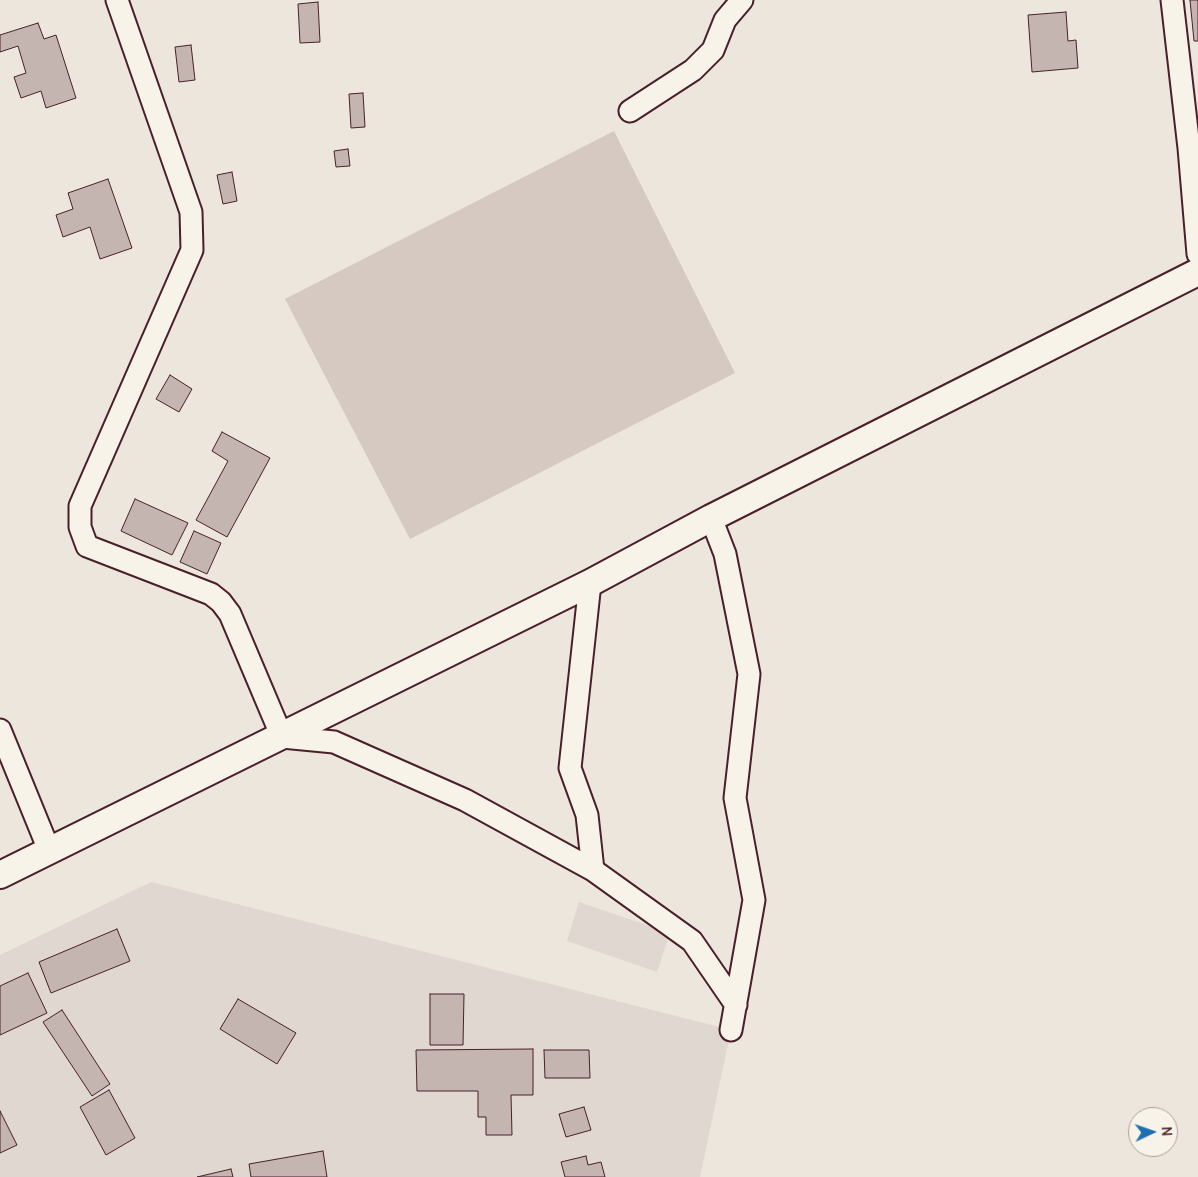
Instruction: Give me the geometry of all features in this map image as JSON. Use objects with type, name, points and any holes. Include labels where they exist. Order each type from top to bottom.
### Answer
[{"type":"street","points":[[117,0],[190,212],[192,250],[80,506],[80,527],[87,546],[211,594],[221,602],[230,614],[282,737]]},
{"type":"street","points":[[630,111],[693,70],[713,50],[725,20],[742,0]]},
{"type":"street","points":[[1172,0],[1189,148],[1198,254]]},
{"type":"street","points":[[0,875],[590,583],[711,518],[1198,272]]},
{"type":"street","points":[[711,518],[725,554],[749,674],[735,798],[754,900],[731,1030]]},
{"type":"street","points":[[590,583],[570,768],[587,815],[593,870]]},
{"type":"street","points":[[0,730],[49,850]]},
{"type":"street","points":[[282,737],[334,742],[465,800],[593,870],[692,941],[736,1005]]},
{"type":"shaded area","points":[[614,131],[735,373],[410,539],[285,299]]},
{"type":"shaded area","points":[[151,882],[731,1030],[700,1177],[0,1177],[0,955]]},
{"type":"shaded area","points":[[579,902],[670,933],[657,972],[567,941]]},
{"type":"building","points":[[1190,0],[1198,0],[1198,41],[1194,41]]},
{"type":"building","points":[[318,2],[320,42],[300,43],[298,4]]},
{"type":"building","points":[[1066,12],[1068,41],[1076,40],[1078,68],[1032,72],[1028,15]]},
{"type":"building","points":[[38,23],[44,39],[56,35],[76,98],[46,108],[41,91],[21,98],[14,77],[26,73],[18,46],[0,52],[0,35]]},
{"type":"building","points":[[191,45],[195,80],[179,82],[175,47]]},
{"type":"building","points":[[363,93],[365,127],[351,128],[349,94]]},
{"type":"building","points":[[348,149],[350,166],[336,167],[334,151]]},
{"type":"building","points":[[232,172],[237,201],[223,204],[217,175]]},
{"type":"building","points":[[108,179],[132,248],[100,259],[90,227],[63,237],[56,215],[73,209],[68,193]]},
{"type":"building","points":[[170,375],[192,389],[179,412],[156,399]]},
{"type":"building","points":[[222,432],[270,458],[227,537],[196,520],[228,461],[212,451]]},
{"type":"building","points":[[135,499],[188,523],[172,555],[121,531]]},
{"type":"building","points":[[194,531],[221,543],[207,574],[180,562]]},
{"type":"building","points":[[117,929],[130,961],[51,993],[39,962]]},
{"type":"building","points":[[28,973],[47,1013],[0,1035],[0,986]]},
{"type":"building","points":[[430,994],[464,994],[463,1045],[430,1045]]},
{"type":"building","points":[[238,999],[296,1033],[277,1064],[220,1029]]},
{"type":"building","points":[[62,1010],[110,1084],[92,1096],[43,1022]]},
{"type":"building","points":[[533,1049],[533,1095],[511,1095],[512,1135],[486,1135],[486,1117],[478,1117],[478,1091],[417,1091],[416,1050]]},
{"type":"building","points":[[544,1050],[589,1050],[590,1078],[545,1078]]},
{"type":"building","points":[[109,1090],[135,1138],[106,1155],[80,1107]]},
{"type":"building","points":[[584,1107],[591,1130],[566,1137],[559,1114]]},
{"type":"building","points":[[0,1111],[17,1145],[0,1153]]},
{"type":"building","points":[[323,1151],[327,1177],[251,1177],[249,1164]]},
{"type":"building","points":[[586,1156],[588,1165],[601,1162],[605,1177],[565,1177],[561,1162]]},
{"type":"building","points":[[231,1169],[233,1177],[197,1177]]}]
